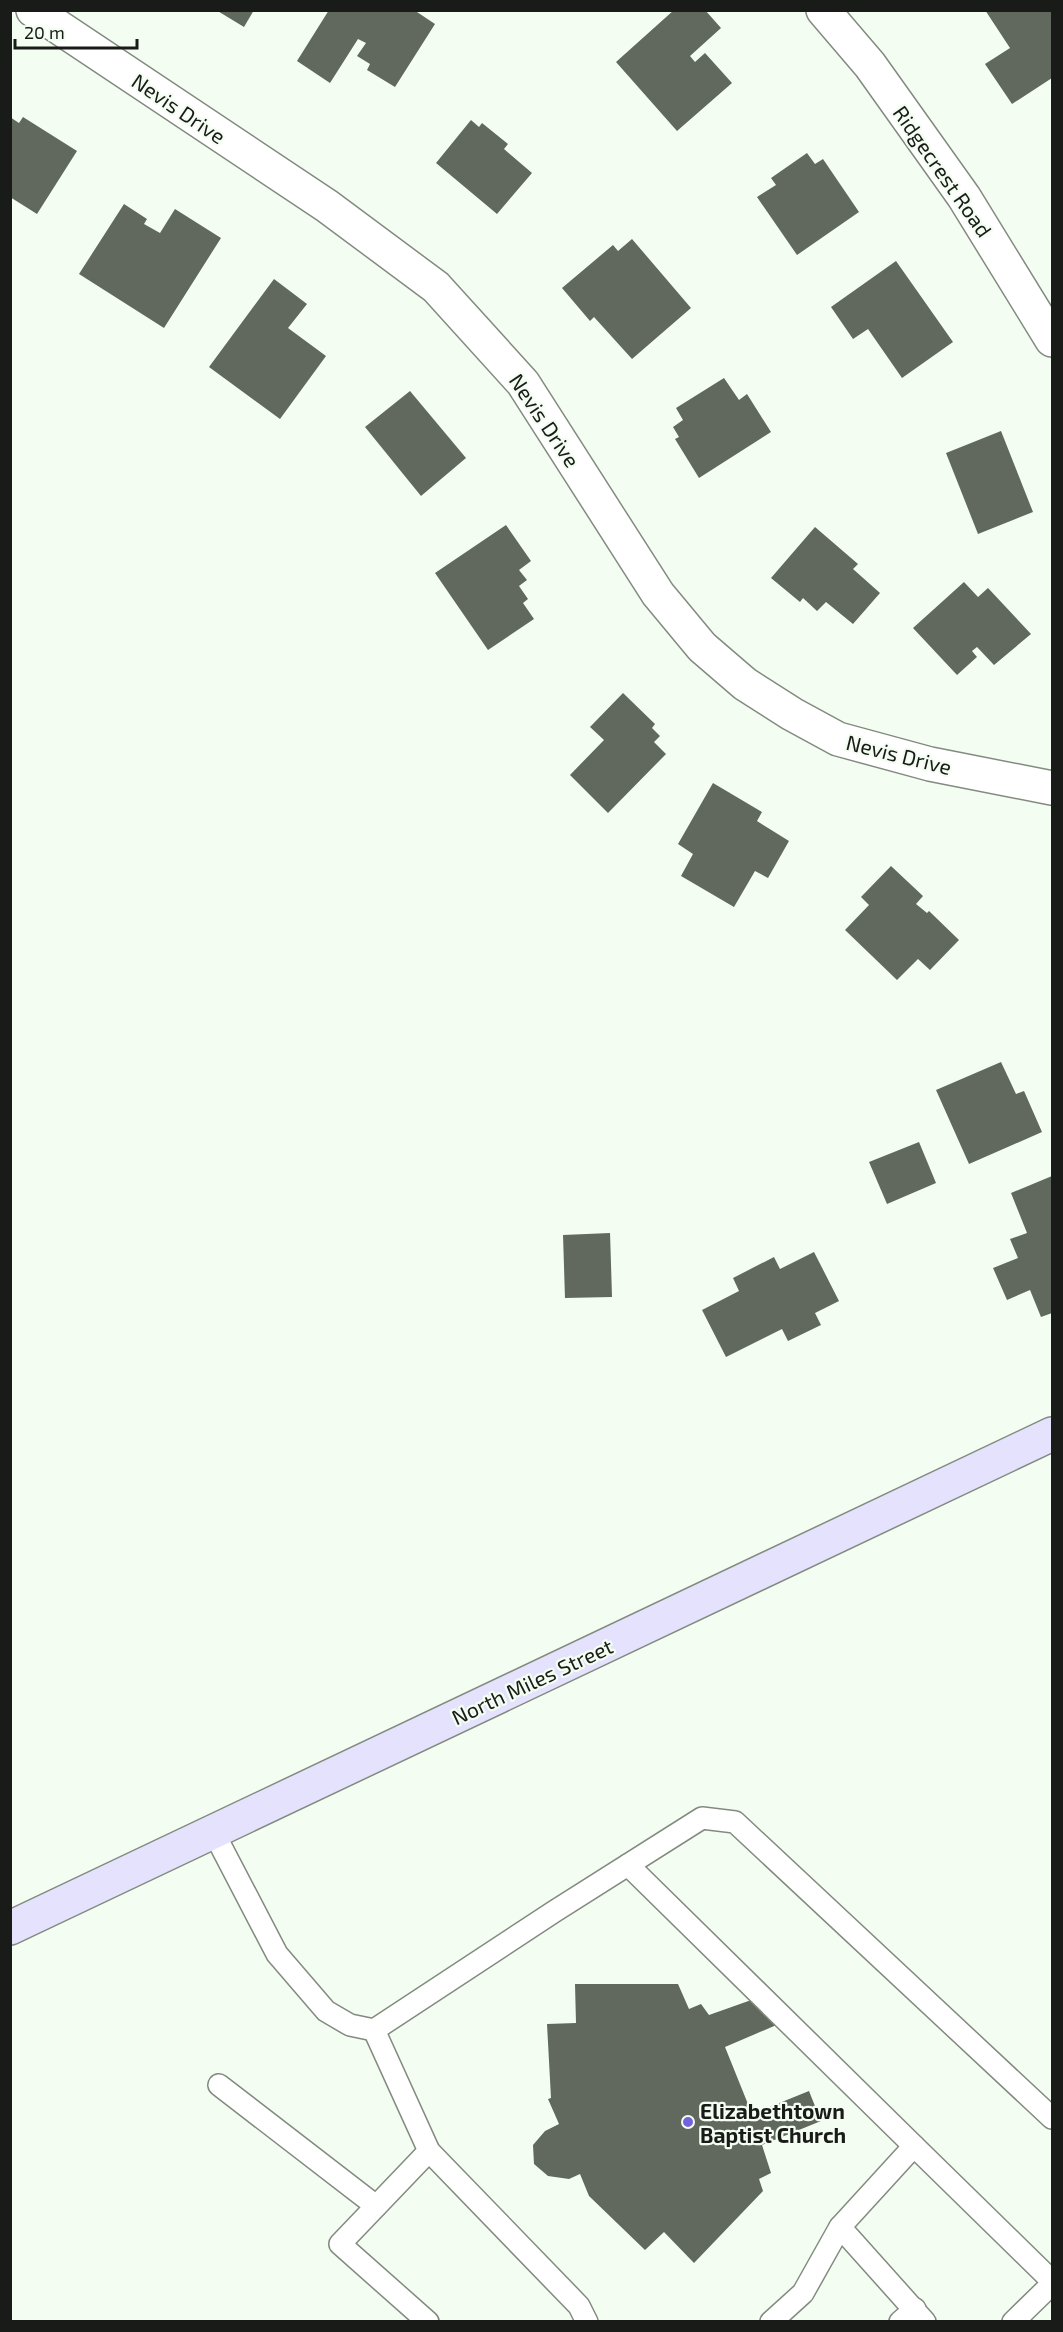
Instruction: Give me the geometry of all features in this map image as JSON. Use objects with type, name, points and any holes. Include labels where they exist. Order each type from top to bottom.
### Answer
[{"type":"main road","name":"North Miles Street","points":[[10,1928],[1053,1434]]},
{"type":"street","name":"Nevis Drive","points":[[33,10],[327,206],[436,287],[523,383],[658,594],[702,647],[745,684],[838,739],[930,764],[1053,788]]},
{"type":"street","name":"Ridgecrest Road","points":[[823,10],[870,65],[964,196],[1053,340]]},
{"type":"lane","points":[[214,1833],[277,1954],[326,2011],[350,2025],[374,2030],[702,1818],[735,1822],[1053,2118]]},
{"type":"lane","points":[[628,1865],[1053,2283],[1013,2322]]},
{"type":"lane","points":[[374,2030],[429,2151],[579,2306],[587,2322]]},
{"type":"lane","points":[[219,2085],[376,2206]]},
{"type":"lane","points":[[771,2322],[803,2293],[840,2227],[914,2146]]},
{"type":"lane","points":[[428,2322],[340,2244],[429,2151]]},
{"type":"lane","points":[[840,2227],[913,2317]]},
{"type":"building","points":[[216,10],[254,10],[244,27]]},
{"type":"building","points":[[329,10],[414,10],[435,24],[395,87],[367,70],[370,64],[357,56],[366,43],[358,39],[330,83],[297,61]]},
{"type":"building","points":[[674,10],[705,10],[721,28],[690,56],[695,62],[705,53],[732,83],[677,131],[616,62]]},
{"type":"building","points":[[985,10],[1052,10],[1052,78],[1012,104],[985,64],[1010,48]]},
{"type":"building","points":[[10,117],[19,123],[23,117],[77,151],[37,214],[10,197]]},
{"type":"building","points":[[471,120],[479,127],[482,123],[508,144],[504,149],[532,173],[497,214],[436,163]]},
{"type":"building","points":[[807,153],[815,164],[823,159],[859,212],[797,255],[757,197],[776,185],[771,178]]},
{"type":"building","points":[[124,204],[147,219],[144,224],[160,233],[175,209],[221,238],[164,328],[79,274]]},
{"type":"building","points":[[632,239],[691,308],[632,359],[594,317],[590,321],[562,288],[613,245],[618,251]]},
{"type":"building","points":[[896,261],[953,342],[902,378],[868,329],[853,339],[831,307]]},
{"type":"building","points":[[274,279],[307,304],[288,328],[326,356],[280,419],[209,367]]},
{"type":"building","points":[[724,378],[739,400],[747,394],[771,432],[699,478],[675,439],[679,437],[673,427],[683,420],[676,408]]},
{"type":"building","points":[[410,391],[466,458],[421,496],[365,427]]},
{"type":"building","points":[[1001,431],[1033,512],[978,534],[946,453]]},
{"type":"building","points":[[506,525],[531,561],[519,570],[527,580],[519,586],[528,599],[523,603],[534,619],[488,650],[435,573]]},
{"type":"building","points":[[815,527],[858,564],[853,569],[880,593],[853,624],[826,602],[817,611],[803,598],[800,602],[771,578]]},
{"type":"building","points":[[964,582],[978,597],[988,588],[1031,634],[994,665],[977,647],[972,651],[977,657],[957,675],[913,628]]},
{"type":"building","points":[[623,693],[655,724],[652,728],[660,736],[654,742],[666,754],[608,813],[570,775],[604,740],[590,727]]},
{"type":"building","points":[[713,783],[762,812],[757,821],[789,841],[768,878],[755,871],[734,907],[681,876],[693,854],[678,844]]},
{"type":"building","points":[[891,866],[923,896],[916,904],[927,913],[929,911],[959,940],[930,970],[918,959],[897,980],[845,930],[869,905],[861,897]]},
{"type":"building","points":[[1001,1062],[1016,1094],[1024,1091],[1042,1132],[969,1164],[936,1090]]},
{"type":"building","points":[[919,1142],[936,1183],[887,1204],[869,1162]]},
{"type":"building","points":[[1052,1176],[1052,1313],[1041,1317],[1030,1290],[1007,1300],[993,1268],[1018,1258],[1010,1239],[1027,1233],[1011,1193]]},
{"type":"building","points":[[610,1233],[612,1297],[565,1298],[563,1235]]},
{"type":"building","points":[[814,1252],[839,1301],[815,1313],[821,1325],[788,1341],[782,1329],[726,1357],[702,1310],[739,1291],[733,1278],[774,1257],[780,1269]]},
{"type":"building","name":"Elizabethtown Baptist Church","points":[[575,1984],[678,1984],[689,2009],[701,2004],[709,2015],[768,1994],[781,2023],[725,2047],[752,2114],[809,2091],[821,2121],[762,2145],[771,2173],[759,2179],[763,2191],[694,2263],[664,2232],[645,2250],[589,2196],[580,2174],[569,2179],[548,2176],[534,2164],[533,2145],[545,2131],[559,2124],[548,2099],[551,2098],[547,2024],[576,2023]]},
{"type":"place","name":"Elizabethtown Baptist Church","points":[[688,2122]]}]
